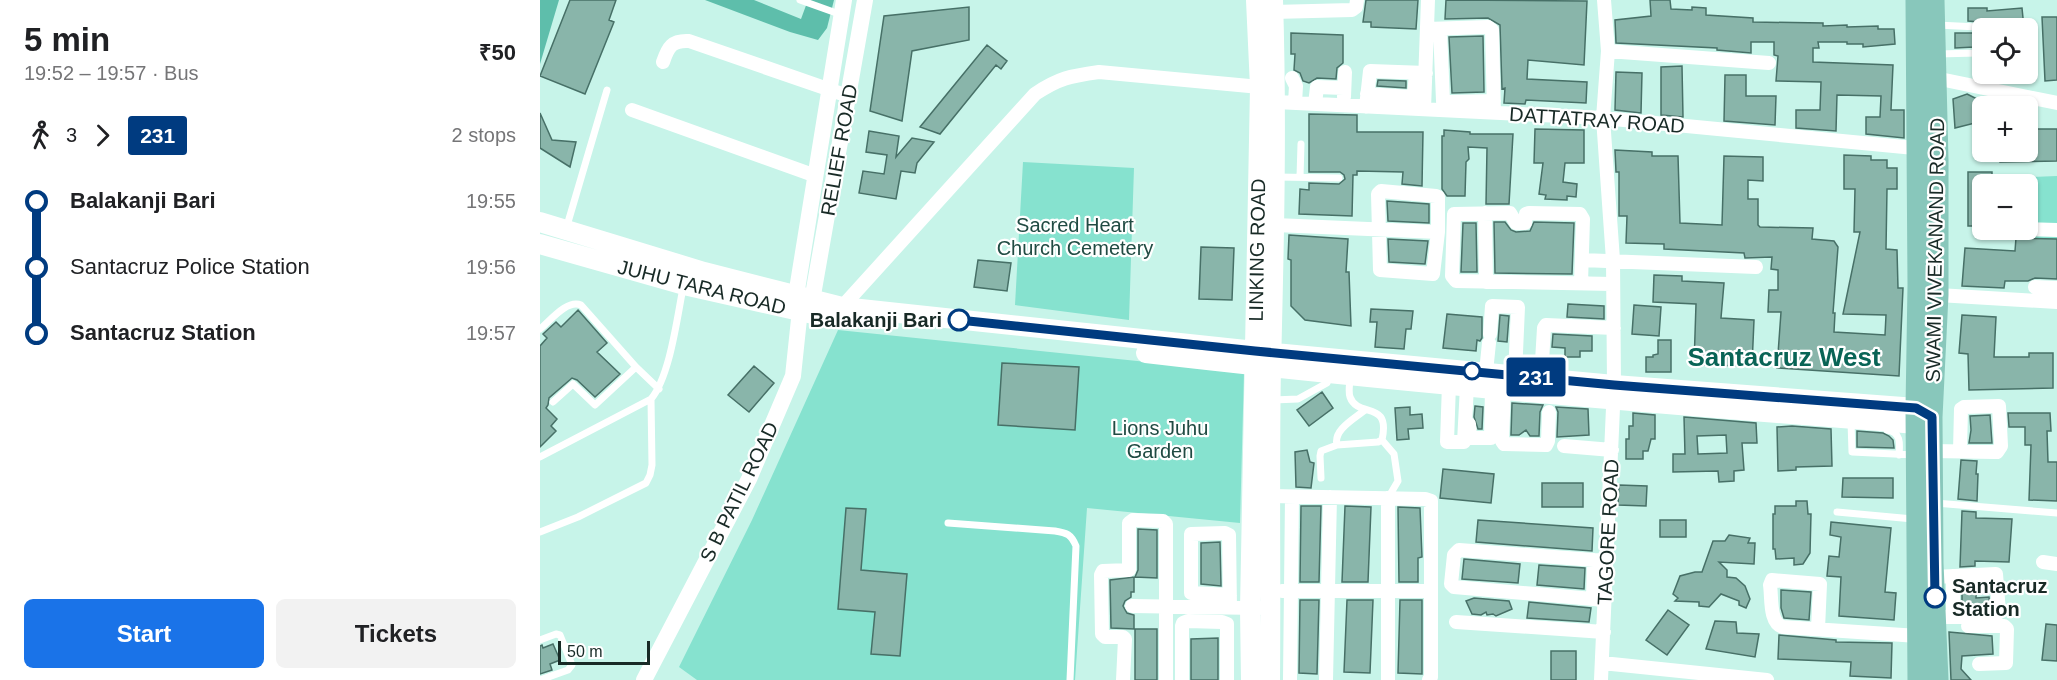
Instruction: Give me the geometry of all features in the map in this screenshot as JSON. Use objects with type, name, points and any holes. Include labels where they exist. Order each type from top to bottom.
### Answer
[{"type":"main road","name":"LINKING ROAD","points":[[1256,0],[1260,87],[1263,359],[1271,496],[1270,680]]},
{"type":"main road","name":"SWAMI VIVEKANAND ROAD","points":[[1916,0],[1916,150],[1921,416]]},
{"type":"main road","name":"SWAMI VIVEKANAND ROAD","points":[[1934,0],[1938,149],[1938,295],[1916,454],[1916,519],[1936,624],[1938,680]]},
{"type":"main road","name":"LINKING ROAD","points":[[1263,359],[1275,225],[1276,177],[1285,103],[1273,6]]},
{"type":"main road","name":"JUHU TARA ROAD","points":[[540,222],[705,272],[824,317],[1263,359],[1349,371],[1499,381],[1547,397],[1614,392],[1921,416]]},
{"type":"main road","name":"JUHU TARA ROAD","points":[[540,244],[684,285],[802,308],[842,308],[1263,359],[1462,386],[1499,381]]},
{"type":"main road","name":"JUHU TARA ROAD","points":[[1756,403],[1851,423],[1921,416]]},
{"type":"main road","name":"LINKING ROAD","points":[[1251,680],[1250,609],[1265,409]]},
{"type":"main road","name":"SWAMI VIVEKANAND ROAD","points":[[1916,454],[1933,503],[1943,576],[1936,624],[1918,680]]},
{"type":"street","name":"RELIEF ROAD","points":[[802,308],[828,216],[865,0]]},
{"type":"street","points":[[1273,6],[1352,10],[1356,7],[1357,0]]},
{"type":"street","points":[[1428,0],[1443,101],[1494,107],[1492,30],[1488,27],[1434,29]]},
{"type":"street","name":"TAGORE ROAD","points":[[1601,680],[1604,632],[1599,599],[1600,560],[1612,450],[1614,392],[1613,260],[1603,118],[1608,51],[1604,0]]},
{"type":"street","name":"RELIEF ROAD","points":[[802,308],[809,213],[843,8]]},
{"type":"street","points":[[1356,106],[1412,97],[1434,29]]},
{"type":"street","points":[[663,62],[668,47],[672,43],[689,41],[848,96]]},
{"type":"street","points":[[1608,51],[1769,63]]},
{"type":"street","points":[[1356,106],[1370,71],[1421,73]]},
{"type":"street","points":[[842,308],[1035,94],[1055,81],[1099,72],[1260,87],[1285,103],[1296,86],[1292,78]]},
{"type":"street","points":[[1345,72],[1344,88],[1356,106]]},
{"type":"street","points":[[1421,73],[1424,109]]},
{"type":"street","points":[[1935,78],[2057,102]]},
{"type":"street","points":[[1321,107],[1317,87],[1344,88]]},
{"type":"street","name":"DATTATRAY ROAD","points":[[1285,103],[1321,107],[1424,109],[1494,107],[1916,150],[1938,149]]},
{"type":"street","points":[[632,110],[816,176]]},
{"type":"street","points":[[1381,191],[1436,196],[1439,200],[1435,269],[1431,274],[1380,270],[1378,229],[1378,194],[1381,191]]},
{"type":"street","points":[[809,213],[828,216]]},
{"type":"street","points":[[1485,213],[1486,282]]},
{"type":"street","points":[[1581,283],[1583,219],[1580,214],[1529,213],[1526,214],[1525,223],[1522,224],[1516,223],[1510,213],[1454,214],[1452,276],[1456,281],[1613,284]]},
{"type":"street","points":[[1275,225],[1438,232]]},
{"type":"street","points":[[2038,229],[2057,230]]},
{"type":"street","points":[[1582,260],[1756,267]]},
{"type":"street","points":[[2035,286],[2057,288]]},
{"type":"street","points":[[1938,295],[2057,302]]},
{"type":"street","points":[[1462,386],[1469,437],[1471,439],[1491,438],[1499,381],[1517,306],[1492,306],[1489,338],[1499,381],[1502,441],[1504,444],[1546,445],[1548,441],[1544,328],[1546,325],[1614,328]]},
{"type":"street","name":"S B PATIL ROAD","points":[[644,680],[748,479],[793,376],[802,308]]},
{"type":"street","points":[[1564,446],[1612,450]]},
{"type":"street","points":[[1916,454],[1960,452]]},
{"type":"street","points":[[1271,496],[1425,499],[1431,501],[1431,677],[1429,680]]},
{"type":"street","points":[[1290,680],[1292,497]]},
{"type":"street","points":[[1326,680],[1330,497]]},
{"type":"street","points":[[1388,498],[1388,680]]},
{"type":"street","points":[[1123,680],[1125,639],[1105,637],[1102,634],[1101,575],[1103,571],[1129,570],[1131,520],[1163,521],[1165,523],[1166,680]]},
{"type":"street","points":[[1224,608],[1192,594],[1190,587],[1191,534],[1227,533],[1230,537],[1224,608],[1225,623],[1228,627],[1227,680]]},
{"type":"street","points":[[1599,599],[1454,587],[1451,584],[1454,555],[1459,550],[1600,560]]},
{"type":"street","points":[[1936,624],[1995,616],[1999,612],[1996,574],[1943,576]]},
{"type":"street","points":[[1818,629],[1820,584],[1772,580],[1770,584],[1776,624],[1783,627],[1818,629],[1936,624],[2006,627],[2006,663],[1979,664]]},
{"type":"street","points":[[1166,586],[1190,587]]},
{"type":"street","points":[[1132,606],[1250,609],[1291,591],[1431,591]]},
{"type":"street","points":[[1182,680],[1183,623],[1224,608]]},
{"type":"street","points":[[1456,622],[1604,632]]},
{"type":"street","points":[[1602,663],[1767,680]]},
{"type":"lane","points":[[800,0],[843,8]]},
{"type":"lane","points":[[1935,25],[1980,28],[1980,49],[1977,53],[1935,54]]},
{"type":"lane","points":[[567,229],[608,90]]},
{"type":"lane","points":[[1300,177],[1301,144]]},
{"type":"lane","points":[[1276,177],[1339,178]]},
{"type":"lane","points":[[540,457],[651,399],[659,389],[684,285]]},
{"type":"lane","points":[[540,329],[568,305],[577,303],[581,305],[636,367],[659,389]]},
{"type":"lane","points":[[553,402],[573,384],[596,405],[636,367]]},
{"type":"lane","points":[[1265,409],[1298,399],[1349,371],[1350,397],[1365,410],[1379,415],[1383,420],[1382,440],[1394,454],[1398,481],[1388,498]]},
{"type":"lane","points":[[540,532],[587,513],[646,483],[652,465],[651,399]]},
{"type":"lane","points":[[1337,446],[1335,438],[1338,432],[1365,410]]},
{"type":"lane","points":[[1851,423],[1894,431],[1900,442],[1916,454],[1852,452],[1851,423]]},
{"type":"lane","points":[[1321,478],[1321,451],[1337,446],[1382,440]]},
{"type":"lane","points":[[1933,503],[2057,513]]},
{"type":"lane","points":[[1837,512],[1916,519]]},
{"type":"lane","points":[[948,522],[1055,531],[1068,533],[1072,537],[1076,546],[1070,680]]},
{"type":"lane","points":[[540,640],[556,634],[560,635],[572,665],[568,670],[540,680]]},
{"type":"green space","name":"Sacred Heart Church Cemetery","points":[[1023,162],[1134,168],[1129,320],[1015,305]]},
{"type":"green space","points":[[2057,176],[2057,239],[2038,239],[2038,177]]},
{"type":"green space","name":"Lions Juhu Garden","points":[[838,330],[1244,372],[1240,523],[1087,508],[1075,680],[697,680],[679,667],[752,520]]},
{"type":"shaded area","points":[[540,0],[559,0],[540,64]]},
{"type":"shaded area","points":[[705,0],[754,0],[801,19],[808,0],[834,0],[827,28],[818,40],[790,32]]},
{"type":"building","points":[[570,0],[616,0],[609,20],[614,22],[585,94],[540,76]]},
{"type":"building","points":[[1366,0],[1418,0],[1416,29],[1371,27],[1371,22],[1363,22]]},
{"type":"building","points":[[1446,0],[1587,1],[1584,65],[1528,60],[1527,79],[1587,82],[1586,103],[1526,100],[1525,104],[1504,103],[1500,25],[1488,18],[1445,19]]},
{"type":"building","points":[[1650,0],[1670,0],[1671,9],[1706,8],[1706,15],[1753,18],[1753,22],[1823,23],[1823,26],[1878,26],[1878,29],[1894,29],[1895,44],[1863,47],[1863,44],[1847,44],[1847,42],[1818,42],[1819,48],[1813,48],[1813,62],[1893,65],[1891,110],[1904,110],[1904,138],[1866,134],[1866,117],[1880,117],[1881,96],[1837,95],[1836,131],[1796,128],[1796,110],[1820,110],[1821,82],[1776,81],[1778,56],[1774,55],[1774,42],[1751,42],[1751,53],[1717,50],[1717,48],[1616,43],[1615,20],[1651,16]]},
{"type":"building","points":[[969,7],[969,40],[912,51],[902,121],[870,111],[884,16]]},
{"type":"building","points":[[1968,8],[1987,8],[1987,11],[2022,8],[2023,18],[1972,18],[1972,21],[1968,21]]},
{"type":"building","points":[[2042,17],[2057,17],[2057,80],[2045,81]]},
{"type":"building","points":[[1291,33],[1343,35],[1343,63],[1337,68],[1336,79],[1317,78],[1309,83],[1303,81],[1300,73],[1294,70],[1295,54],[1291,54]]},
{"type":"building","points":[[1955,33],[1972,33],[1972,47],[1955,48]]},
{"type":"building","points":[[1483,36],[1484,92],[1452,93],[1449,37]]},
{"type":"building","points":[[987,45],[1007,61],[1001,69],[996,65],[940,134],[920,127]]},
{"type":"building","points":[[1682,66],[1683,117],[1661,115],[1661,67]]},
{"type":"building","points":[[1616,72],[1642,73],[1641,113],[1615,110]]},
{"type":"building","points":[[1725,75],[1746,75],[1746,96],[1776,96],[1775,125],[1724,121]]},
{"type":"building","points":[[1378,80],[1406,81],[1406,88],[1377,86]]},
{"type":"building","points":[[1967,94],[1972,96],[1972,124],[1955,128],[1953,99]]},
{"type":"building","points":[[540,113],[552,140],[576,142],[570,167],[540,148]]},
{"type":"building","points":[[1309,114],[1357,115],[1357,132],[1423,132],[1422,186],[1402,184],[1403,172],[1357,171],[1357,175],[1353,175],[1352,216],[1299,214],[1300,189],[1309,190],[1309,183],[1339,184],[1345,179],[1340,172],[1309,172]]},
{"type":"building","points":[[1535,129],[1584,130],[1584,163],[1565,163],[1563,182],[1577,184],[1576,197],[1567,196],[1567,200],[1545,199],[1546,195],[1539,194],[1543,163],[1534,163]]},
{"type":"building","points":[[2038,129],[2057,129],[2057,161],[2038,161]]},
{"type":"building","points":[[1444,130],[1470,132],[1470,134],[1513,134],[1509,204],[1486,204],[1487,148],[1468,147],[1465,196],[1447,196],[1442,189]]},
{"type":"building","points":[[869,131],[899,136],[896,157],[912,138],[934,142],[917,163],[915,173],[901,171],[896,199],[859,193],[863,171],[884,174],[887,155],[866,152]]},
{"type":"building","points":[[1615,150],[1652,152],[1652,156],[1678,156],[1680,223],[1722,225],[1724,156],[1763,157],[1763,181],[1748,180],[1748,199],[1758,199],[1758,225],[1760,227],[1813,228],[1812,239],[1834,241],[1838,247],[1833,313],[1835,313],[1834,332],[1885,335],[1886,315],[1843,314],[1860,232],[1854,232],[1855,189],[1844,189],[1844,155],[1871,156],[1871,160],[1887,160],[1887,168],[1897,168],[1897,189],[1887,189],[1886,249],[1897,250],[1898,288],[1903,288],[1899,376],[1777,368],[1781,312],[1768,312],[1769,290],[1778,290],[1778,270],[1771,269],[1772,257],[1745,258],[1744,253],[1664,249],[1664,244],[1626,243],[1627,216],[1619,216],[1619,172],[1616,172]]},
{"type":"building","points":[[1968,172],[1992,172],[1992,174],[1972,174],[1972,226],[1968,226]]},
{"type":"building","points":[[1387,201],[1429,204],[1429,223],[1388,221]]},
{"type":"building","points":[[1494,222],[1505,222],[1511,230],[1516,232],[1530,231],[1534,222],[1574,223],[1572,274],[1495,273]]},
{"type":"building","points":[[1463,223],[1476,223],[1477,272],[1461,272]]},
{"type":"building","points":[[1289,235],[1348,239],[1346,272],[1349,272],[1351,326],[1305,320],[1291,306]]},
{"type":"building","points":[[1388,239],[1428,241],[1425,264],[1389,262]]},
{"type":"building","points":[[2057,239],[2057,279],[2035,278],[2028,281],[2005,281],[2004,288],[1962,286],[1965,248],[2015,251],[2016,240]]},
{"type":"building","points":[[1201,247],[1234,248],[1232,300],[1199,299]]},
{"type":"building","points":[[978,260],[1011,263],[1007,291],[974,287]]},
{"type":"building","points":[[1654,275],[1682,276],[1682,281],[1724,283],[1721,318],[1754,320],[1752,366],[1694,365],[1696,304],[1653,302]]},
{"type":"building","points":[[1568,304],[1604,306],[1604,319],[1567,317]]},
{"type":"building","points":[[1634,305],[1661,307],[1659,336],[1632,334]]},
{"type":"building","points":[[1371,309],[1413,311],[1411,329],[1406,329],[1404,349],[1375,347],[1377,322],[1370,322]]},
{"type":"building","points":[[578,310],[607,343],[597,352],[620,374],[595,397],[572,378],[549,398],[546,408],[557,419],[551,426],[556,431],[540,447],[540,346],[547,338],[543,334],[556,322],[561,327]]},
{"type":"building","points":[[1447,314],[1482,317],[1482,338],[1480,341],[1477,340],[1476,351],[1443,348]]},
{"type":"building","points":[[1500,315],[1509,316],[1507,342],[1498,341]]},
{"type":"building","points":[[1962,315],[1996,317],[1994,357],[2029,357],[2029,353],[2053,353],[2053,388],[1969,390],[1968,354],[1959,353]]},
{"type":"building","points":[[1553,334],[1592,336],[1592,351],[1580,351],[1580,357],[1565,357],[1565,348],[1552,347]]},
{"type":"building","points":[[1658,340],[1671,340],[1671,372],[1646,372],[1646,357],[1658,354]]},
{"type":"building","points":[[1002,363],[1079,367],[1075,430],[998,425]]},
{"type":"building","points":[[754,366],[774,383],[749,412],[728,395]]},
{"type":"building","points":[[1322,392],[1333,408],[1309,426],[1297,410]]},
{"type":"building","points":[[1512,403],[1543,405],[1540,412],[1539,436],[1530,436],[1526,430],[1519,435],[1511,435]]},
{"type":"building","points":[[1475,406],[1483,407],[1482,429],[1478,429],[1474,417]]},
{"type":"building","points":[[1410,407],[1410,415],[1422,414],[1423,428],[1408,429],[1409,439],[1397,440],[1395,408]]},
{"type":"building","points":[[1556,407],[1588,409],[1589,435],[1557,437],[1558,412]]},
{"type":"building","points":[[1633,413],[1655,415],[1655,439],[1651,439],[1648,451],[1643,451],[1643,459],[1626,459],[1626,439],[1629,439],[1629,426],[1633,426]]},
{"type":"building","points":[[2008,413],[2050,413],[2051,431],[2047,431],[2048,462],[2057,462],[2057,501],[2029,500],[2031,445],[2025,445],[2025,427],[2009,427]]},
{"type":"building","points":[[1990,415],[1992,443],[1969,443],[1970,416]]},
{"type":"building","points":[[1684,417],[1756,423],[1757,443],[1742,443],[1744,470],[1734,471],[1734,481],[1719,482],[1718,471],[1673,472],[1673,454],[1685,454]],"holes":[[[1726,435],[1727,453],[1698,454],[1697,436]]]},
{"type":"building","points":[[1777,427],[1831,429],[1832,466],[1796,467],[1796,470],[1778,471]]},
{"type":"building","points":[[1857,431],[1883,433],[1893,440],[1894,448],[1857,447]]},
{"type":"building","points":[[1307,450],[1310,462],[1314,463],[1311,488],[1296,487],[1295,452]]},
{"type":"building","points":[[1961,460],[1977,461],[1977,501],[1958,499]]},
{"type":"building","points":[[1443,469],[1494,474],[1491,503],[1440,498]]},
{"type":"building","points":[[1843,478],[1893,478],[1893,498],[1842,497]]},
{"type":"building","points":[[1542,483],[1583,483],[1583,507],[1542,507]]},
{"type":"building","points":[[1619,485],[1647,486],[1646,506],[1618,505]]},
{"type":"building","points":[[1796,501],[1807,501],[1808,514],[1811,514],[1810,553],[1803,564],[1794,565],[1794,558],[1776,559],[1775,549],[1773,549],[1773,514],[1775,514],[1775,506],[1796,506]]},
{"type":"building","points":[[1301,506],[1321,506],[1319,582],[1300,582]]},
{"type":"building","points":[[1345,506],[1371,507],[1368,582],[1342,582]]},
{"type":"building","points":[[1398,507],[1420,508],[1422,557],[1418,558],[1418,582],[1399,582]]},
{"type":"building","points":[[846,508],[866,509],[861,570],[907,574],[900,656],[871,654],[875,612],[838,609]]},
{"type":"building","points":[[1962,511],[1976,512],[1976,518],[2012,519],[2009,562],[1975,561],[1975,566],[1960,567]]},
{"type":"building","points":[[1478,520],[1593,528],[1592,551],[1476,542]]},
{"type":"building","points":[[1660,520],[1686,520],[1686,537],[1660,537]]},
{"type":"building","points":[[1831,522],[1891,528],[1885,592],[1896,593],[1894,620],[1839,616],[1841,577],[1827,576],[1829,556],[1839,557],[1841,537],[1830,535]]},
{"type":"building","points":[[1138,529],[1157,530],[1157,578],[1135,577],[1138,570]]},
{"type":"building","points":[[1729,535],[1750,538],[1748,543],[1755,543],[1754,564],[1719,562],[1727,570],[1727,577],[1736,578],[1745,586],[1750,599],[1746,608],[1739,605],[1739,601],[1721,594],[1709,607],[1699,606],[1699,602],[1675,601],[1678,598],[1673,594],[1680,576],[1702,572],[1713,541],[1725,541]]},
{"type":"building","points":[[1220,542],[1221,586],[1201,584],[1201,543]]},
{"type":"building","points":[[1464,559],[1520,564],[1518,583],[1462,579]]},
{"type":"building","points":[[1539,565],[1585,568],[1584,589],[1537,585]]},
{"type":"building","points":[[1134,577],[1134,592],[1131,592],[1131,597],[1125,601],[1123,606],[1127,613],[1134,615],[1134,629],[1111,628],[1110,580]]},
{"type":"building","points":[[1976,584],[1976,598],[1989,597],[1990,607],[1962,608],[1962,585]]},
{"type":"building","points":[[1781,590],[1811,592],[1809,620],[1784,618],[1781,608]]},
{"type":"building","points":[[1474,598],[1509,601],[1512,609],[1496,616],[1487,615],[1486,612],[1481,615],[1472,614],[1466,601]]},
{"type":"building","points":[[1300,600],[1319,600],[1317,674],[1299,673]]},
{"type":"building","points":[[1347,600],[1373,600],[1370,673],[1344,672]]},
{"type":"building","points":[[1400,600],[1422,600],[1422,674],[1398,673]]},
{"type":"building","points":[[1529,602],[1591,608],[1589,622],[1527,618]]},
{"type":"building","points":[[1668,610],[1689,625],[1667,655],[1646,640]]},
{"type":"building","points":[[1715,621],[1736,622],[1737,633],[1759,634],[1755,657],[1706,649]]},
{"type":"building","points":[[2046,624],[2057,625],[2057,661],[2042,660]]},
{"type":"building","points":[[1135,629],[1157,629],[1157,680],[1135,680]]},
{"type":"building","points":[[1949,632],[1992,636],[1993,654],[1962,656],[1961,669],[1971,680],[1951,680]]},
{"type":"building","points":[[1779,635],[1836,640],[1836,642],[1892,643],[1891,678],[1850,676],[1851,662],[1778,659]]},
{"type":"building","points":[[1218,638],[1218,680],[1191,680],[1191,639]]},
{"type":"building","points":[[553,644],[560,660],[550,664],[552,670],[540,674],[540,646],[542,645],[543,648]]},
{"type":"building","points":[[1551,651],[1576,651],[1576,680],[1551,680]]},
{"type":"bus line","name":"231","points":[[959,320],[1614,385],[1916,408],[1932,417],[1935,597]]},
{"type":"place","name":"Balakanji Bari","points":[[959,320]]},
{"type":"place","name":"Santacruz Station","points":[[1935,597]]},
{"type":"district","name":"Santacruz West","points":[[1784,357]]}]
